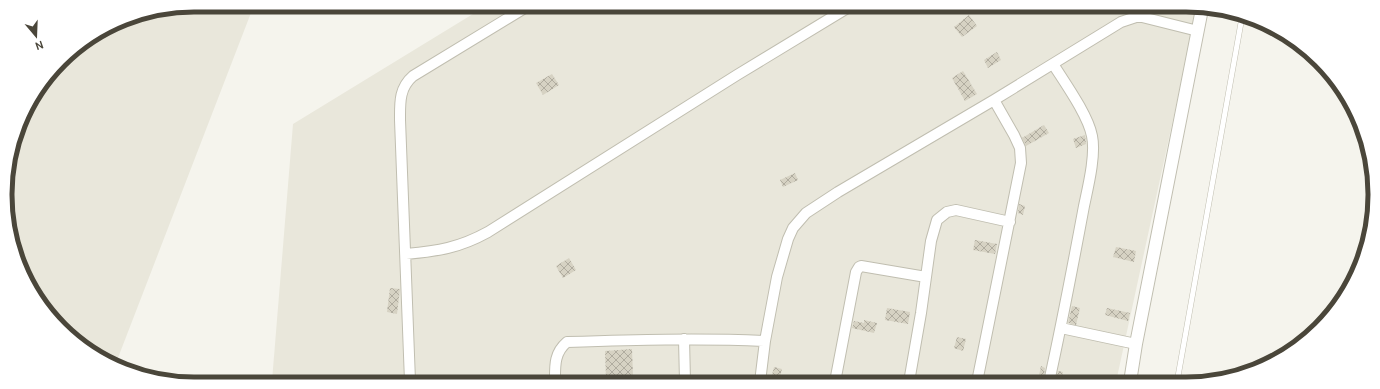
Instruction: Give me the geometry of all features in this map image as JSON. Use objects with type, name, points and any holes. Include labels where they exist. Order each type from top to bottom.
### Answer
[{"type":"street","points":[[410,377],[400,98],[404,86],[413,76],[518,12]]},
{"type":"street","points":[[406,254],[451,248],[464,244],[488,232],[723,83],[841,12]]},
{"type":"street","points":[[1131,377],[1201,13]]},
{"type":"street","points":[[761,377],[765,341],[777,277],[786,245],[793,228],[806,213],[838,192],[994,100],[1113,26],[1129,19],[1142,17],[1198,30]]},
{"type":"street","points":[[1050,377],[1090,175],[1093,144],[1086,121],[1074,96],[1053,64]]},
{"type":"street","points":[[978,377],[1021,163],[1020,148],[1014,134],[994,100]]},
{"type":"street","points":[[910,377],[934,227],[937,220],[943,214],[956,210],[1010,222]]},
{"type":"street","points":[[835,377],[855,276],[859,267],[861,266],[926,277]]},
{"type":"street","points":[[1061,328],[1136,344]]},
{"type":"street","points":[[555,377],[555,360],[567,342],[684,339],[765,341]]},
{"type":"street","points":[[684,339],[685,377]]},
{"type":"lane","points":[[1178,377],[1241,21]]},
{"type":"shaded area","points":[[183,12],[251,12],[117,360],[103,353],[65,324],[36,286],[26,264],[18,242],[12,206],[12,183],[18,147],[26,125],[36,103],[57,74],[74,57],[103,36],[147,18]]},
{"type":"shaded area","points":[[476,12],[1196,12],[1117,377],[272,377],[293,124]]},
{"type":"building","points":[[969,15],[977,26],[962,37],[954,27]]},
{"type":"building","points":[[997,52],[1001,60],[988,68],[984,60]]},
{"type":"building","points":[[963,71],[977,94],[965,101],[952,78]]},
{"type":"building","points":[[552,74],[559,85],[543,95],[536,83]]},
{"type":"building","points":[[1044,125],[1049,133],[1026,146],[1022,138]]},
{"type":"building","points":[[1085,135],[1086,144],[1076,148],[1073,139]]},
{"type":"building","points":[[795,173],[798,180],[783,187],[780,180]]},
{"type":"building","points":[[1019,204],[1025,206],[1023,215],[1018,213]]},
{"type":"building","points":[[975,240],[997,244],[995,254],[973,250]]},
{"type":"building","points":[[1116,247],[1136,251],[1134,262],[1113,257]]},
{"type":"building","points":[[569,258],[576,270],[563,278],[556,266]]},
{"type":"building","points":[[390,288],[400,289],[397,314],[387,312]]},
{"type":"building","points":[[1072,306],[1080,308],[1076,325],[1068,323]]},
{"type":"building","points":[[887,308],[910,312],[908,324],[885,320]]},
{"type":"building","points":[[1107,308],[1130,313],[1128,321],[1105,315]]},
{"type":"building","points":[[864,320],[877,323],[874,333],[852,328],[854,321],[864,323]]},
{"type":"building","points":[[957,337],[966,339],[963,351],[954,348]]},
{"type":"building","points":[[632,349],[633,376],[606,377],[605,351]]},
{"type":"building","points":[[1041,366],[1045,368],[1044,377],[1039,377]]},
{"type":"building","points":[[774,367],[782,369],[780,377],[772,377]]},
{"type":"building","points":[[1058,371],[1063,372],[1062,377],[1057,377]]}]
